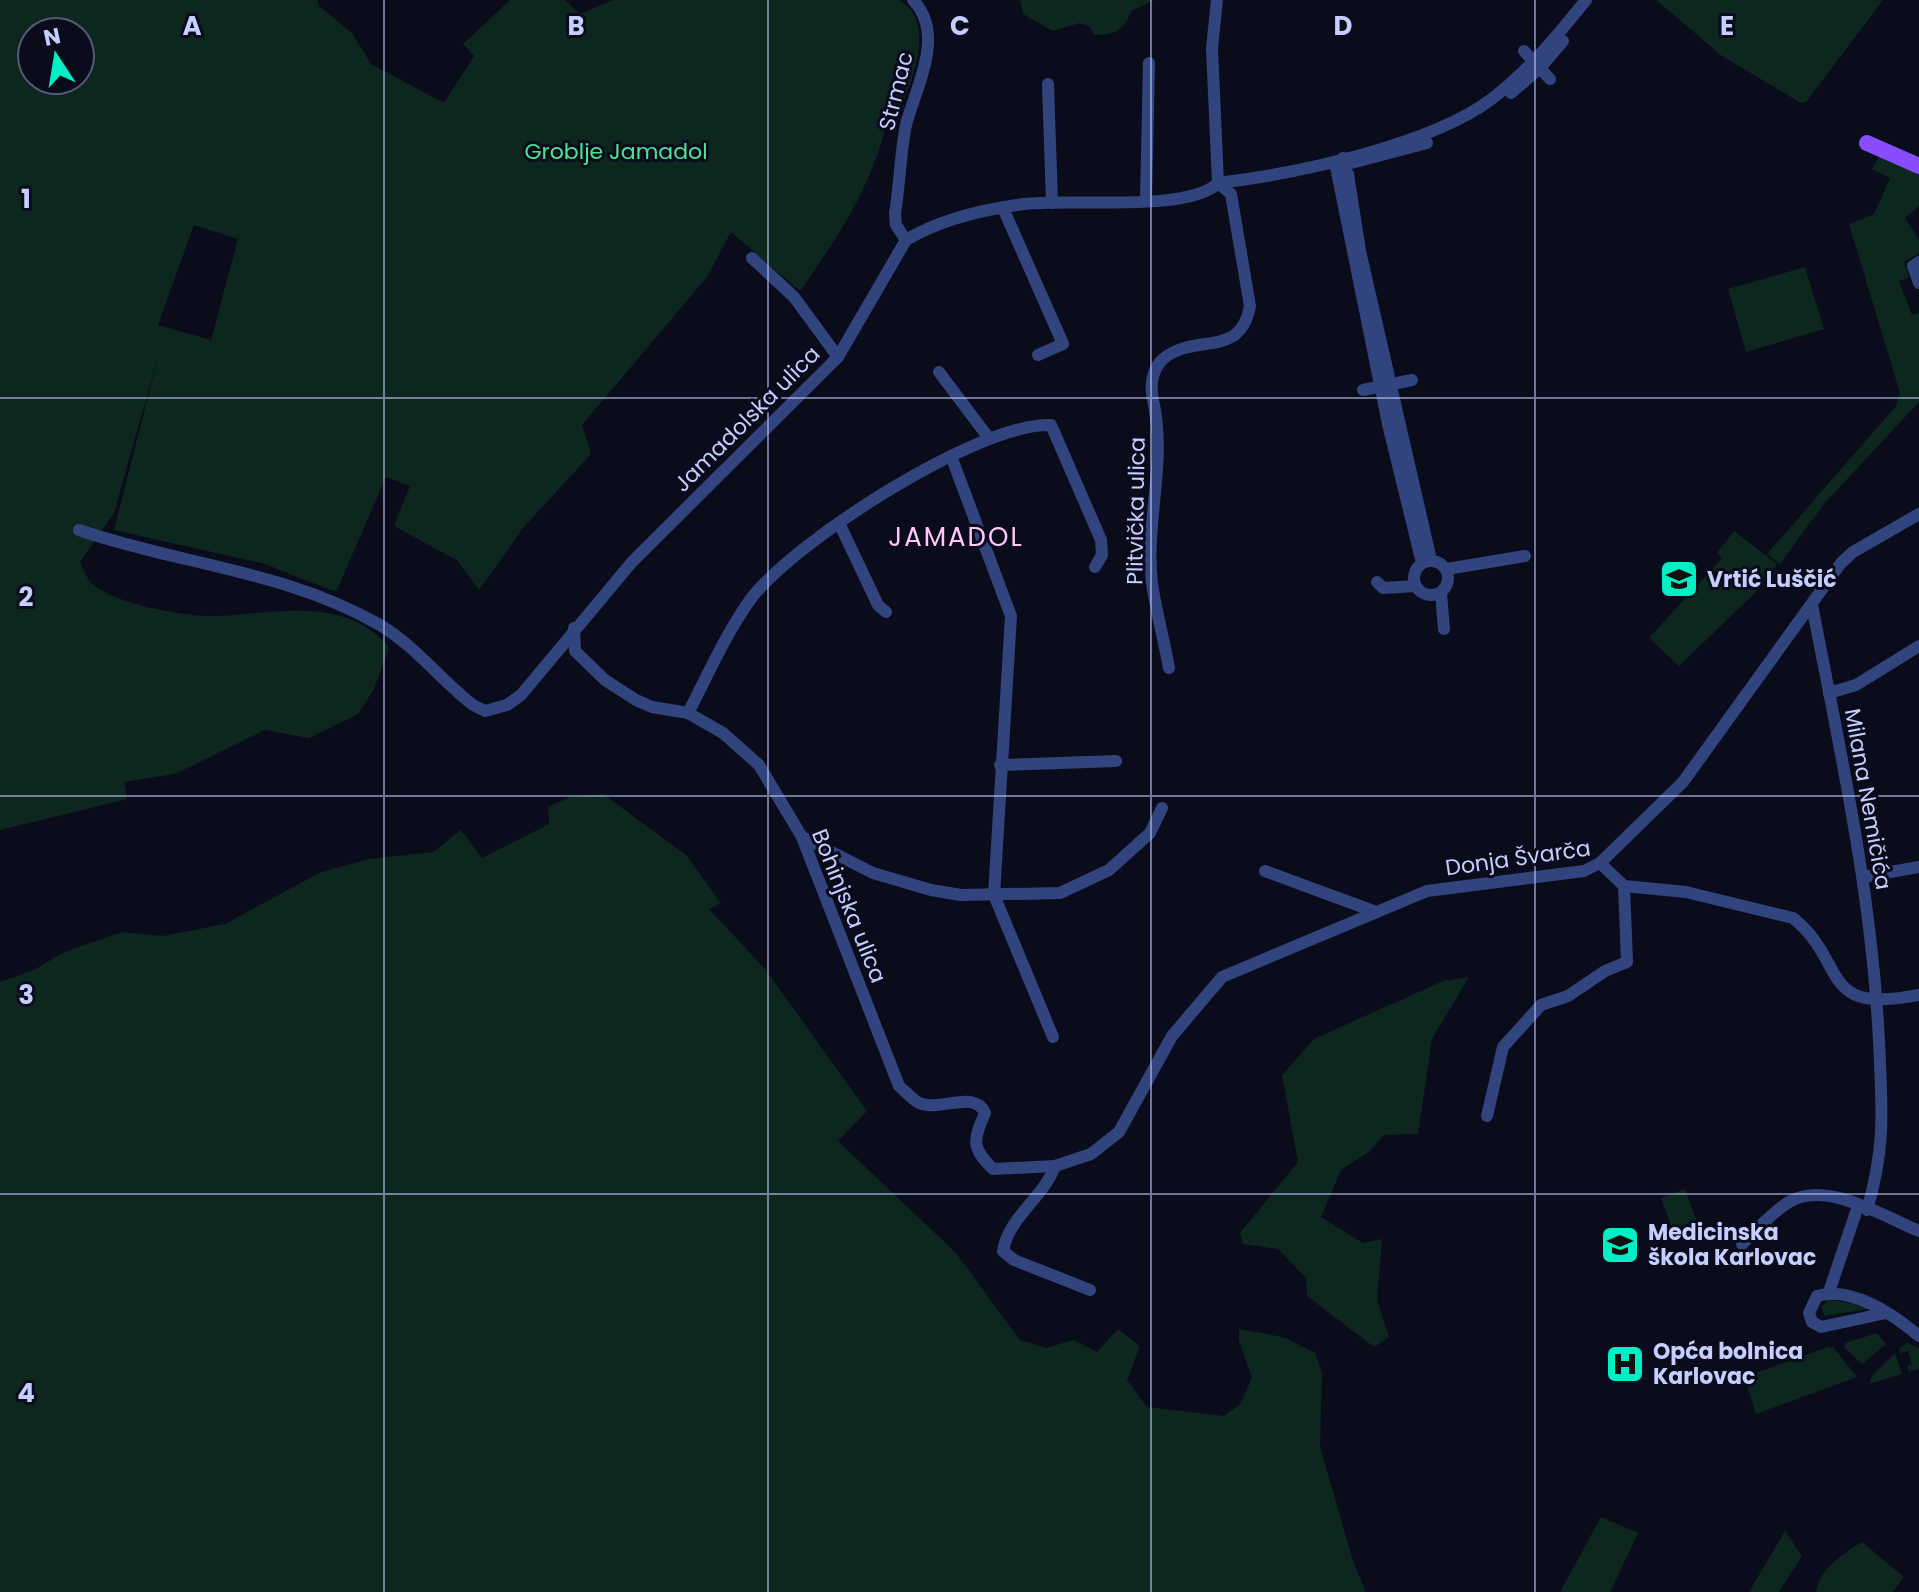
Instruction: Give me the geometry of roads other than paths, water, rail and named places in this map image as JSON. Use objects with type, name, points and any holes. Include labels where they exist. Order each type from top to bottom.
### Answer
[{"type":"main road","points":[[1867,143],[1919,166]]},
{"type":"street","name":"Strmac","points":[[906,240],[896,225],[895,213],[906,127],[929,38],[926,20],[913,0]]},
{"type":"street","points":[[1217,0],[1212,48],[1218,183]]},
{"type":"street","points":[[906,240],[924,229],[1003,208],[1199,195],[1218,183],[1340,162],[1420,137],[1490,100],[1536,66],[1586,0]]},
{"type":"street","points":[[1340,162],[1357,164],[1410,149],[1462,127],[1536,66],[1596,0]]},
{"type":"street","points":[[1524,51],[1550,79]]},
{"type":"street","points":[[1146,200],[1149,63]]},
{"type":"street","points":[[1048,84],[1052,203]]},
{"type":"street","points":[[1340,162],[1348,174],[1386,386]]},
{"type":"street","points":[[1340,162],[1426,561],[1448,574],[1525,556]]},
{"type":"street","points":[[1348,174],[1357,164]]},
{"type":"street","name":"Plitvička ulica","points":[[1169,668],[1152,582],[1159,446],[1150,387],[1163,360],[1182,350],[1231,339],[1247,324],[1250,306],[1231,194],[1218,183]]},
{"type":"street","points":[[1003,208],[1063,344],[1038,355]]},
{"type":"street","name":"Jamadolska ulica","points":[[79,530],[128,547],[283,581],[384,627],[446,684],[485,711],[507,705],[521,695],[574,628],[674,519],[838,357],[906,240]]},
{"type":"street","points":[[752,258],[794,297],[838,357]]},
{"type":"street","points":[[1918,280],[1913,266],[1919,262]]},
{"type":"street","points":[[939,372],[988,437]]},
{"type":"street","points":[[1363,390],[1412,380]]},
{"type":"street","points":[[688,713],[751,599],[783,565],[881,495],[988,437],[1016,428],[1051,425],[1101,540],[1102,555],[1095,567]]},
{"type":"street","points":[[951,456],[1011,616],[994,895],[1053,1037]]},
{"type":"street","points":[[1600,863],[1683,782],[1853,552],[1919,514]]},
{"type":"street","points":[[840,525],[878,605],[886,612]]},
{"type":"street","points":[[1410,583],[1426,561]]},
{"type":"street","points":[[1436,594],[1447,587],[1448,574]]},
{"type":"street","points":[[1377,582],[1383,588],[1410,583],[1436,594]]},
{"type":"street","points":[[1436,594],[1444,629]]},
{"type":"street","name":"Milana Nemičića","points":[[1812,605],[1863,877],[1877,1002]]},
{"type":"street","name":"Bohinjska ulica","points":[[574,628],[575,651],[605,680],[652,707],[688,713],[723,733],[759,765],[802,837],[899,1086],[919,1102],[937,1106],[973,1101],[981,1105],[985,1113],[975,1136],[977,1153],[993,1169],[1055,1166]]},
{"type":"street","points":[[1829,693],[1856,685],[1919,646]]},
{"type":"street","points":[[1000,765],[1116,761]]},
{"type":"street","points":[[802,837],[873,873],[961,895],[1060,893],[1109,870],[1150,833],[1162,808]]},
{"type":"street","name":"Donja Švarča","points":[[1055,1166],[1091,1154],[1119,1132],[1172,1036],[1222,977],[1427,891],[1584,871],[1600,863],[1624,886]]},
{"type":"street","points":[[1863,877],[1919,867]]},
{"type":"street","points":[[1265,871],[1376,912]]},
{"type":"street","points":[[1487,1116],[1503,1047],[1541,1005],[1568,996],[1605,971],[1627,962],[1624,886],[1686,892],[1793,918],[1807,929],[1839,984],[1877,1002],[1919,995]]},
{"type":"street","points":[[1829,1292],[1863,1208],[1883,1138],[1877,1002]]},
{"type":"street","points":[[1055,1166],[1049,1183],[1005,1238],[1003,1251],[1014,1260],[1090,1290]]},
{"type":"street","points":[[1742,1244],[1788,1202],[1807,1195],[1827,1195],[1919,1231]]},
{"type":"street","points":[[1886,1313],[1821,1327],[1812,1322],[1811,1303],[1817,1296],[1829,1292],[1863,1301],[1886,1313],[1919,1336]]},
{"type":"place","name":"Vrtić Luščić","points":[[1679,579]]},
{"type":"place","name":"Medicinska škola Karlovac","points":[[1620,1245]]},
{"type":"place","name":"Opća bolnica Karlovac","points":[[1625,1364]]},
{"type":"district","name":"JAMADOL","points":[[956,537]]},
{"type":"park label","name":"Groblje Jamadol","points":[[616,151]]}]
